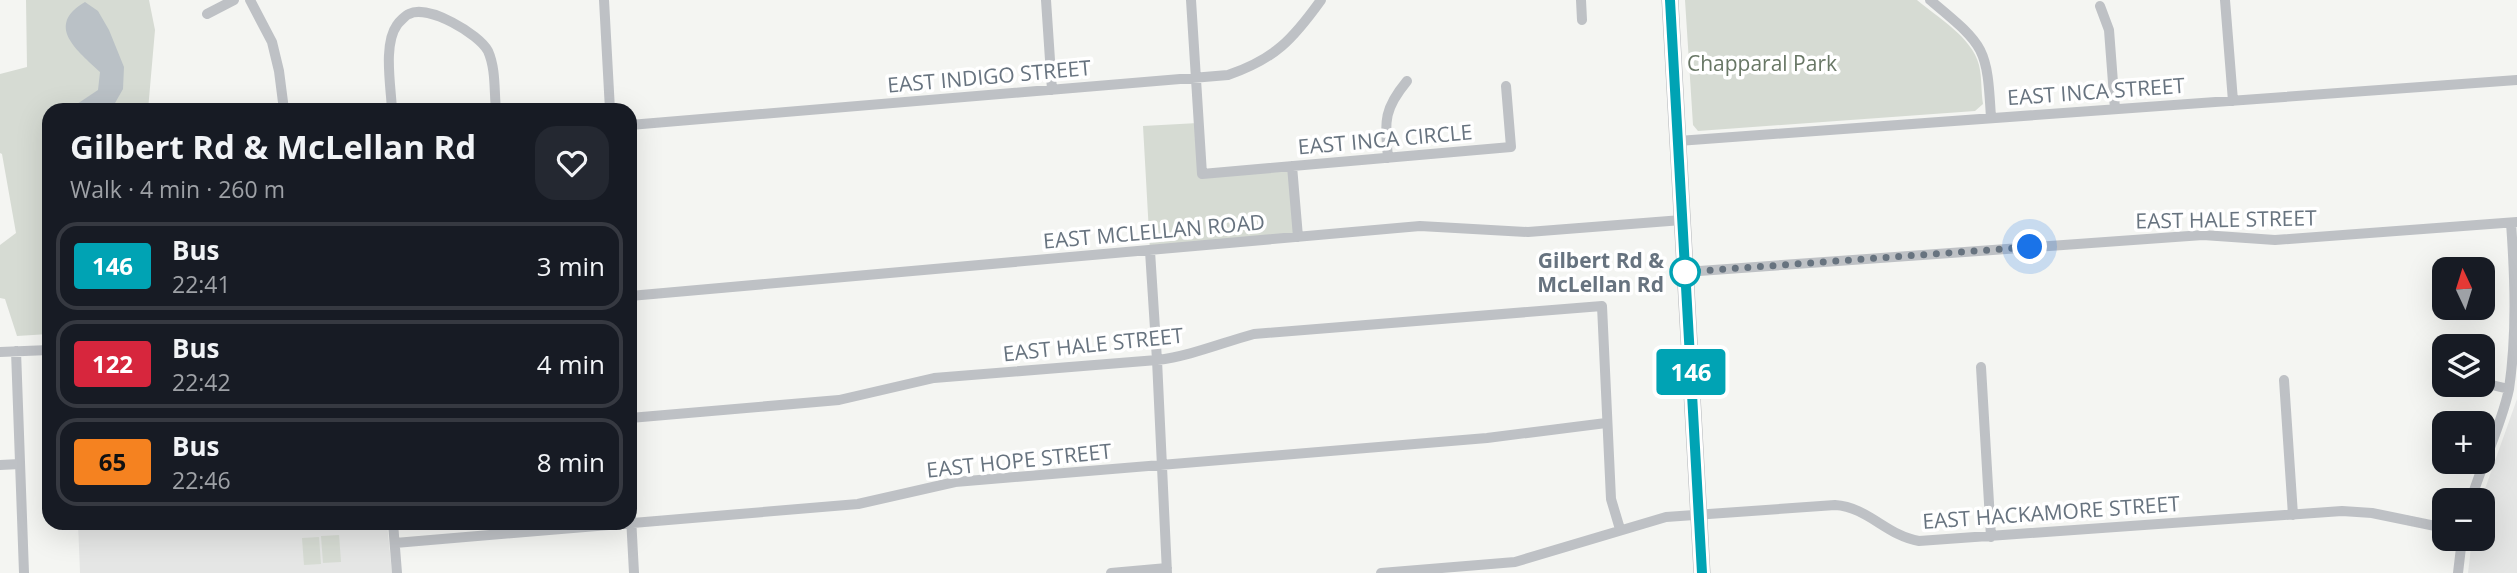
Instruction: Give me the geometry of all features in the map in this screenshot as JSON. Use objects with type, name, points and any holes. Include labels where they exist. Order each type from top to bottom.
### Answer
[{"type":"main road","points":[[1670,0],[1702,573]]},
{"type":"street","points":[[207,13],[234,0]]},
{"type":"street","points":[[250,0],[272,42],[283,103]]},
{"type":"street","points":[[604,0],[610,103]]},
{"type":"street","points":[[1046,0],[1052,90]]},
{"type":"street","points":[[1191,0],[1195,79]]},
{"type":"street","name":"EAST INDIGO STREET","points":[[637,124],[1228,75],[1254,66],[1280,49],[1302,26],[1321,0]]},
{"type":"street","points":[[1581,0],[1582,20]]},
{"type":"street","points":[[2225,0],[2232,101]]},
{"type":"street","points":[[1934,1],[1969,33],[1981,48],[1989,75],[1991,118]]},
{"type":"street","points":[[2100,6],[2110,36],[2115,109]]},
{"type":"street","points":[[392,103],[389,54],[392,36],[397,25],[409,13],[425,12],[440,16],[476,36],[487,50],[493,69],[495,103]]},
{"type":"street","name":"EAST INCA CIRCLE","points":[[1195,79],[1202,174],[1511,147],[1506,86]]},
{"type":"street","points":[[1388,158],[1387,111],[1407,80]]},
{"type":"street","name":"EAST INCA STREET","points":[[1678,141],[2517,80]]},
{"type":"street","points":[[1292,166],[1298,237]]},
{"type":"street","name":"EAST MCLELLAN ROAD","points":[[637,295],[1420,226],[1528,232],[1682,220]]},
{"type":"street","points":[[2475,488],[2509,389],[2514,359],[2517,324],[2514,222]]},
{"type":"street","name":"EAST HALE STREET","points":[[1685,272],[2200,235],[2275,240],[2514,222]]},
{"type":"street","points":[[1111,573],[1167,570],[1150,251]]},
{"type":"street","name":"EAST HALE STREET","points":[[637,417],[839,400],[933,378],[1157,360],[1186,356],[1254,334],[1602,306],[1606,423]]},
{"type":"street","points":[[0,352],[42,350]]},
{"type":"street","points":[[16,351],[24,573]]},
{"type":"street","points":[[1980,367],[1991,537]]},
{"type":"street","points":[[2284,380],[2294,515]]},
{"type":"street","points":[[2495,386],[2509,389]]},
{"type":"street","points":[[1606,423],[1611,499],[1620,529]]},
{"type":"street","name":"EAST HOPE STREET","points":[[637,524],[858,504],[955,482],[1487,438],[1606,423]]},
{"type":"street","points":[[0,466],[20,464]]},
{"type":"street","name":"EAST HACKAMORE STREET","points":[[1381,573],[1515,562],[1665,517],[1843,505],[1861,511],[1892,532],[1909,539],[1928,541],[2362,512],[2432,525]]},
{"type":"street","points":[[394,530],[397,573]]},
{"type":"street","name":"EAST HOPE STREET","points":[[395,543],[557,530]]},
{"type":"street","points":[[632,530],[634,573]]},
{"type":"street","points":[[2458,573],[2461,551]]},
{"type":"shaded area","points":[[85,2],[98,11],[109,30],[124,67],[123,89],[115,103],[78,103],[98,90],[100,72],[69,38],[67,20],[73,11]]},
{"type":"shaded area","points":[[2517,399],[2517,573],[2468,573],[2471,551],[2495,551],[2495,488],[2485,488],[2490,474],[2495,474],[2495,461]]},
{"type":"shaded area","points":[[78,530],[388,530],[392,573],[80,573]]},
{"type":"green space","points":[[26,0],[149,0],[155,30],[149,103],[42,103],[42,334],[17,336],[5,299],[0,298],[0,245],[16,233],[0,153],[0,74],[27,67]]},
{"type":"green space","name":"Chapparal Park","points":[[1685,0],[1917,0],[1953,28],[1969,45],[1979,65],[1983,104],[1975,111],[1698,131],[1693,125]]},
{"type":"green space","points":[[1198,123],[1202,174],[1292,166],[1298,237],[1150,251],[1143,126]]},
{"type":"green space","points":[[339,535],[341,562],[323,563],[321,536]]},
{"type":"green space","points":[[319,537],[321,564],[304,565],[302,538]]},
{"type":"bus line","name":"146","points":[[1670,0],[1702,573]]},
{"type":"place","name":"Gilbert Rd & McLellan Rd","points":[[1685,272]]},
{"type":"route","points":[[1685,272],[2030,247]]}]
